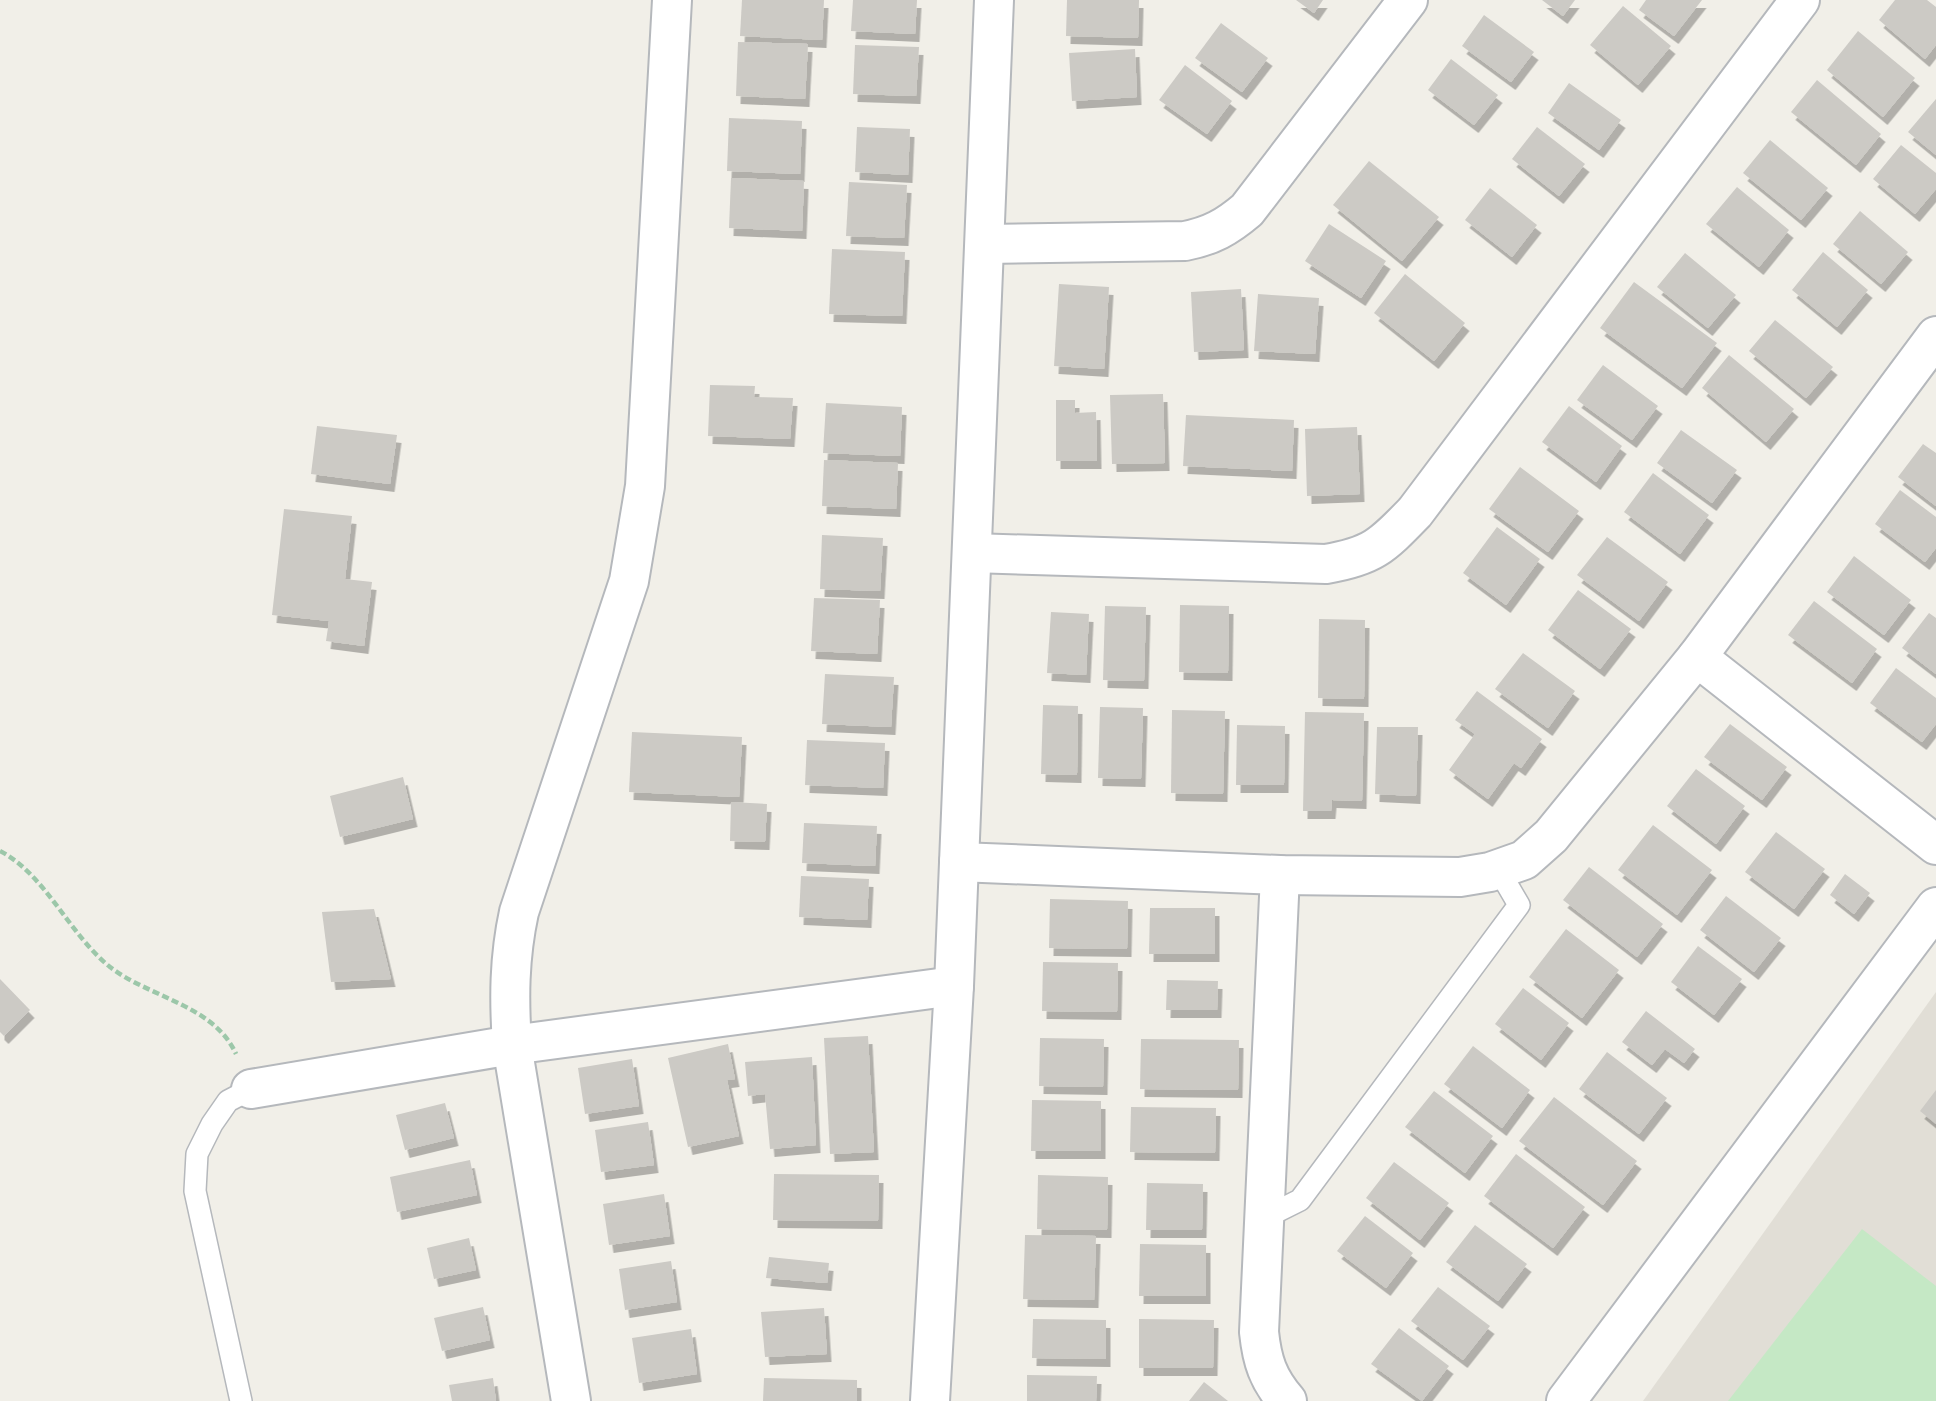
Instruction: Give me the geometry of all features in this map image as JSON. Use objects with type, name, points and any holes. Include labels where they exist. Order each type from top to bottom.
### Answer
[{"type":"street","points":[[571,1401],[512,1045],[508,988],[510,951],[519,912],[629,582],[638,536],[649,440],[672,0]]},
{"type":"street","points":[[930,1401],[954,986],[995,0]]},
{"type":"street","points":[[985,244],[1185,241],[1208,237],[1229,225],[1247,210],[1408,0]]},
{"type":"street","points":[[972,553],[1326,565],[1360,558],[1387,541],[1415,512],[1800,0]]},
{"type":"street","points":[[959,862],[1280,875],[1460,877],[1498,870],[1524,860],[1551,836],[1697,657],[1936,336]]},
{"type":"street","points":[[1697,657],[1936,845]]},
{"type":"street","points":[[1280,875],[1259,1332],[1262,1361],[1272,1384],[1287,1401]]},
{"type":"street","points":[[1566,1401],[1936,907]]},
{"type":"street","points":[[251,1089],[512,1045],[954,986]]},
{"type":"lane","points":[[1264,1218],[1300,1200],[1519,905],[1498,870]]},
{"type":"lane","points":[[241,1401],[195,1191],[197,1154],[212,1124],[228,1101],[251,1089]]},
{"type":"path","points":[[0,851],[32,874],[60,914],[111,968],[187,1008],[228,1035],[251,1089]]},
{"type":"shaded area","points":[[1936,992],[1936,1401],[1643,1401]]},
{"type":"green space","points":[[1862,1229],[1936,1286],[1936,1401],[1728,1401]]},
{"type":"building","points":[[742,0],[824,0],[822,40],[740,36]]},
{"type":"building","points":[[853,0],[917,0],[915,34],[851,31]]},
{"type":"building","points":[[1067,0],[1139,0],[1138,38],[1066,36]]},
{"type":"building","points":[[1296,0],[1323,0],[1314,13]]},
{"type":"building","points":[[1542,0],[1575,0],[1563,16]]},
{"type":"building","points":[[1646,0],[1702,0],[1674,36],[1639,10]]},
{"type":"building","points":[[1895,0],[1927,0],[1936,7],[1936,45],[1925,59],[1879,20]]},
{"type":"building","points":[[1623,6],[1671,46],[1638,85],[1590,45]]},
{"type":"building","points":[[1484,15],[1534,52],[1511,82],[1462,46]]},
{"type":"building","points":[[1221,23],[1268,58],[1242,92],[1195,58]]},
{"type":"building","points":[[1858,31],[1915,78],[1883,117],[1827,70]]},
{"type":"building","points":[[738,42],[808,44],[805,99],[736,96]]},
{"type":"building","points":[[855,45],[919,47],[916,96],[853,94]]},
{"type":"building","points":[[1135,49],[1137,97],[1072,101],[1069,53]]},
{"type":"building","points":[[1451,59],[1498,95],[1474,125],[1428,90]]},
{"type":"building","points":[[1185,65],[1232,101],[1207,134],[1159,100]]},
{"type":"building","points":[[1817,80],[1881,134],[1856,165],[1791,112]]},
{"type":"building","points":[[1569,83],[1621,120],[1599,150],[1548,113]]},
{"type":"building","points":[[1936,99],[1936,155],[1908,132]]},
{"type":"building","points":[[729,118],[802,121],[800,174],[727,171]]},
{"type":"building","points":[[857,127],[910,129],[908,175],[855,172]]},
{"type":"building","points":[[1537,127],[1585,164],[1559,196],[1512,159]]},
{"type":"building","points":[[1770,140],[1828,188],[1801,220],[1743,173]]},
{"type":"building","points":[[1901,145],[1936,173],[1936,189],[1915,214],[1873,179]]},
{"type":"building","points":[[1369,161],[1439,217],[1402,261],[1333,205]]},
{"type":"building","points":[[731,178],[804,181],[802,231],[729,228]]},
{"type":"building","points":[[849,182],[907,185],[904,238],[846,236]]},
{"type":"building","points":[[1737,187],[1789,230],[1759,267],[1706,224]]},
{"type":"building","points":[[1490,188],[1537,225],[1512,257],[1465,220]]},
{"type":"building","points":[[1860,211],[1908,252],[1881,284],[1833,244]]},
{"type":"building","points":[[1329,224],[1386,261],[1361,298],[1305,261]]},
{"type":"building","points":[[832,249],[905,252],[902,316],[829,314]]},
{"type":"building","points":[[1823,252],[1868,290],[1837,327],[1792,290]]},
{"type":"building","points":[[1685,253],[1736,295],[1708,328],[1657,287]]},
{"type":"building","points":[[1405,274],[1465,323],[1434,361],[1374,313]]},
{"type":"building","points":[[1634,282],[1717,343],[1682,388],[1600,328]]},
{"type":"building","points":[[1059,284],[1109,287],[1104,369],[1054,366]]},
{"type":"building","points":[[1241,289],[1244,350],[1194,352],[1191,292]]},
{"type":"building","points":[[1258,294],[1319,298],[1315,354],[1254,351]]},
{"type":"building","points":[[1775,320],[1833,367],[1806,398],[1749,351]]},
{"type":"building","points":[[1729,355],[1794,409],[1766,442],[1702,388]]},
{"type":"building","points":[[1603,365],[1658,406],[1632,440],[1577,400]]},
{"type":"building","points":[[710,385],[755,386],[754,397],[793,398],[790,439],[708,436]]},
{"type":"building","points":[[1163,394],[1165,463],[1112,464],[1110,395]]},
{"type":"building","points":[[1056,400],[1075,400],[1075,413],[1096,412],[1097,461],[1056,461]]},
{"type":"building","points":[[826,403],[902,407],[900,456],[823,453]]},
{"type":"building","points":[[1569,406],[1622,446],[1596,482],[1542,442]]},
{"type":"building","points":[[1186,415],[1294,420],[1292,471],[1183,466]]},
{"type":"building","points":[[317,426],[397,435],[390,484],[311,474]]},
{"type":"building","points":[[1357,427],[1360,494],[1307,496],[1305,429]]},
{"type":"building","points":[[1681,430],[1737,470],[1712,503],[1657,463]]},
{"type":"building","points":[[1923,444],[1936,453],[1936,506],[1898,477]]},
{"type":"building","points":[[824,460],[898,463],[896,509],[822,506]]},
{"type":"building","points":[[1520,467],[1579,511],[1548,552],[1489,509]]},
{"type":"building","points":[[1653,473],[1709,515],[1680,554],[1624,512]]},
{"type":"building","points":[[1900,490],[1936,517],[1936,548],[1925,562],[1875,524]]},
{"type":"building","points":[[284,509],[352,516],[345,579],[372,582],[364,646],[326,641],[329,621],[272,615]]},
{"type":"building","points":[[1497,527],[1540,559],[1506,605],[1463,573]]},
{"type":"building","points":[[822,535],[883,538],[880,591],[820,589]]},
{"type":"building","points":[[1607,537],[1668,582],[1639,621],[1577,575]]},
{"type":"building","points":[[1854,556],[1911,600],[1884,635],[1827,592]]},
{"type":"building","points":[[1578,590],[1631,629],[1600,669],[1548,630]]},
{"type":"building","points":[[814,598],[880,600],[877,654],[811,651]]},
{"type":"building","points":[[1814,601],[1877,649],[1852,683],[1788,635]]},
{"type":"building","points":[[1180,605],[1229,606],[1228,673],[1179,672]]},
{"type":"building","points":[[1105,606],[1146,607],[1144,681],[1103,680]]},
{"type":"building","points":[[1051,612],[1089,614],[1086,675],[1047,673]]},
{"type":"building","points":[[1929,613],[1936,618],[1936,674],[1902,648]]},
{"type":"building","points":[[1319,619],[1365,620],[1364,699],[1318,698]]},
{"type":"building","points":[[1523,653],[1575,691],[1548,728],[1495,689]]},
{"type":"building","points":[[1896,668],[1936,698],[1936,724],[1922,742],[1870,703]]},
{"type":"building","points":[[825,674],[894,677],[891,727],[822,724]]},
{"type":"building","points":[[1477,691],[1542,739],[1521,768],[1514,763],[1488,799],[1449,770],[1475,734],[1455,720]]},
{"type":"building","points":[[1043,705],[1078,706],[1077,775],[1041,774]]},
{"type":"building","points":[[1100,707],[1143,708],[1141,779],[1098,778]]},
{"type":"building","points":[[1172,710],[1225,711],[1223,794],[1171,793]]},
{"type":"building","points":[[1305,712],[1364,713],[1362,801],[1332,800],[1331,811],[1303,811]]},
{"type":"building","points":[[1730,724],[1787,767],[1762,800],[1704,757]]},
{"type":"building","points":[[1237,725],[1285,726],[1284,785],[1236,785]]},
{"type":"building","points":[[1377,727],[1418,727],[1416,796],[1375,794]]},
{"type":"building","points":[[632,732],[742,737],[739,797],[629,792]]},
{"type":"building","points":[[807,740],[885,743],[883,788],[805,785]]},
{"type":"building","points":[[1696,769],[1745,806],[1716,844],[1667,806]]},
{"type":"building","points":[[403,777],[413,819],[340,837],[330,796]]},
{"type":"building","points":[[731,802],[767,804],[765,842],[730,841]]},
{"type":"building","points":[[804,823],[877,826],[875,866],[802,863]]},
{"type":"building","points":[[1653,825],[1712,870],[1677,915],[1618,870]]},
{"type":"building","points":[[1776,832],[1825,869],[1794,909],[1745,872]]},
{"type":"building","points":[[1589,867],[1663,924],[1637,957],[1563,900]]},
{"type":"building","points":[[1845,874],[1870,893],[1854,914],[1830,895]]},
{"type":"building","points":[[801,876],[869,879],[867,920],[799,917]]},
{"type":"building","points":[[1726,896],[1781,938],[1754,972],[1700,930]]},
{"type":"building","points":[[1050,899],[1128,901],[1127,949],[1049,948]]},
{"type":"building","points":[[1150,908],[1215,908],[1215,954],[1149,954]]},
{"type":"building","points":[[374,909],[391,979],[331,982],[322,912]]},
{"type":"building","points":[[1566,929],[1619,970],[1582,1018],[1529,977]]},
{"type":"building","points":[[1698,946],[1742,979],[1714,1015],[1671,982]]},
{"type":"building","points":[[1043,962],[1118,963],[1117,1012],[1042,1011]]},
{"type":"building","points":[[0,979],[30,1010],[4,1036],[0,1032]]},
{"type":"building","points":[[1167,980],[1218,981],[1217,1010],[1166,1010]]},
{"type":"building","points":[[1523,988],[1569,1023],[1541,1060],[1495,1024]]},
{"type":"building","points":[[1646,1011],[1695,1049],[1684,1063],[1665,1049],[1652,1065],[1622,1042]]},
{"type":"building","points":[[868,1036],[874,1152],[830,1154],[824,1038]]},
{"type":"building","points":[[1040,1038],[1104,1039],[1103,1087],[1039,1086]]},
{"type":"building","points":[[1141,1039],[1239,1040],[1238,1090],[1140,1089]]},
{"type":"building","points":[[728,1044],[735,1079],[727,1080],[739,1136],[688,1147],[668,1058]]},
{"type":"building","points":[[1473,1046],[1530,1090],[1502,1128],[1444,1084]]},
{"type":"building","points":[[1607,1052],[1667,1098],[1639,1134],[1579,1089]]},
{"type":"building","points":[[812,1057],[816,1145],[770,1149],[765,1094],[748,1096],[745,1062]]},
{"type":"building","points":[[632,1059],[639,1106],[585,1114],[578,1068]]},
{"type":"building","points":[[1936,1090],[1936,1124],[1920,1111]]},
{"type":"building","points":[[1434,1091],[1493,1136],[1465,1173],[1405,1127]]},
{"type":"building","points":[[1554,1097],[1637,1161],[1603,1205],[1519,1141]]},
{"type":"building","points":[[1032,1100],[1101,1101],[1101,1151],[1031,1151]]},
{"type":"building","points":[[445,1103],[454,1138],[405,1150],[396,1115]]},
{"type":"building","points":[[1131,1107],[1216,1108],[1215,1153],[1130,1152]]},
{"type":"building","points":[[648,1122],[654,1165],[601,1172],[595,1130]]},
{"type":"building","points":[[1516,1154],[1585,1207],[1553,1248],[1484,1196]]},
{"type":"building","points":[[470,1160],[477,1195],[397,1212],[390,1177]]},
{"type":"building","points":[[1394,1162],[1449,1203],[1420,1240],[1366,1198]]},
{"type":"building","points":[[774,1174],[879,1175],[878,1221],[773,1220]]},
{"type":"building","points":[[1038,1175],[1108,1177],[1107,1230],[1037,1229]]},
{"type":"building","points":[[1147,1183],[1203,1184],[1202,1230],[1146,1230]]},
{"type":"building","points":[[664,1194],[670,1236],[609,1245],[603,1204]]},
{"type":"building","points":[[1365,1216],[1413,1253],[1386,1288],[1337,1251]]},
{"type":"building","points":[[1475,1225],[1527,1264],[1498,1301],[1446,1262]]},
{"type":"building","points":[[1025,1235],[1096,1236],[1094,1300],[1023,1299]]},
{"type":"building","points":[[469,1238],[476,1270],[434,1279],[427,1248]]},
{"type":"building","points":[[1140,1244],[1206,1245],[1206,1296],[1139,1296]]},
{"type":"building","points":[[769,1257],[829,1263],[827,1283],[766,1278]]},
{"type":"building","points":[[671,1261],[677,1302],[625,1310],[619,1269]]},
{"type":"building","points":[[1438,1287],[1490,1326],[1463,1360],[1411,1321]]},
{"type":"building","points":[[483,1307],[490,1340],[442,1351],[434,1318]]},
{"type":"building","points":[[824,1308],[827,1354],[765,1357],[761,1312]]},
{"type":"building","points":[[1033,1319],[1106,1320],[1106,1359],[1032,1358]]},
{"type":"building","points":[[1139,1319],[1214,1320],[1213,1368],[1139,1368]]},
{"type":"building","points":[[1399,1328],[1449,1366],[1422,1401],[1371,1364]]},
{"type":"building","points":[[691,1329],[697,1374],[639,1383],[632,1338]]},
{"type":"building","points":[[1027,1375],[1097,1376],[1096,1401],[1027,1401]]},
{"type":"building","points":[[493,1378],[496,1401],[452,1401],[449,1385]]},
{"type":"building","points":[[764,1378],[857,1380],[857,1401],[763,1401]]},
{"type":"building","points":[[1204,1382],[1228,1401],[1189,1401]]}]
